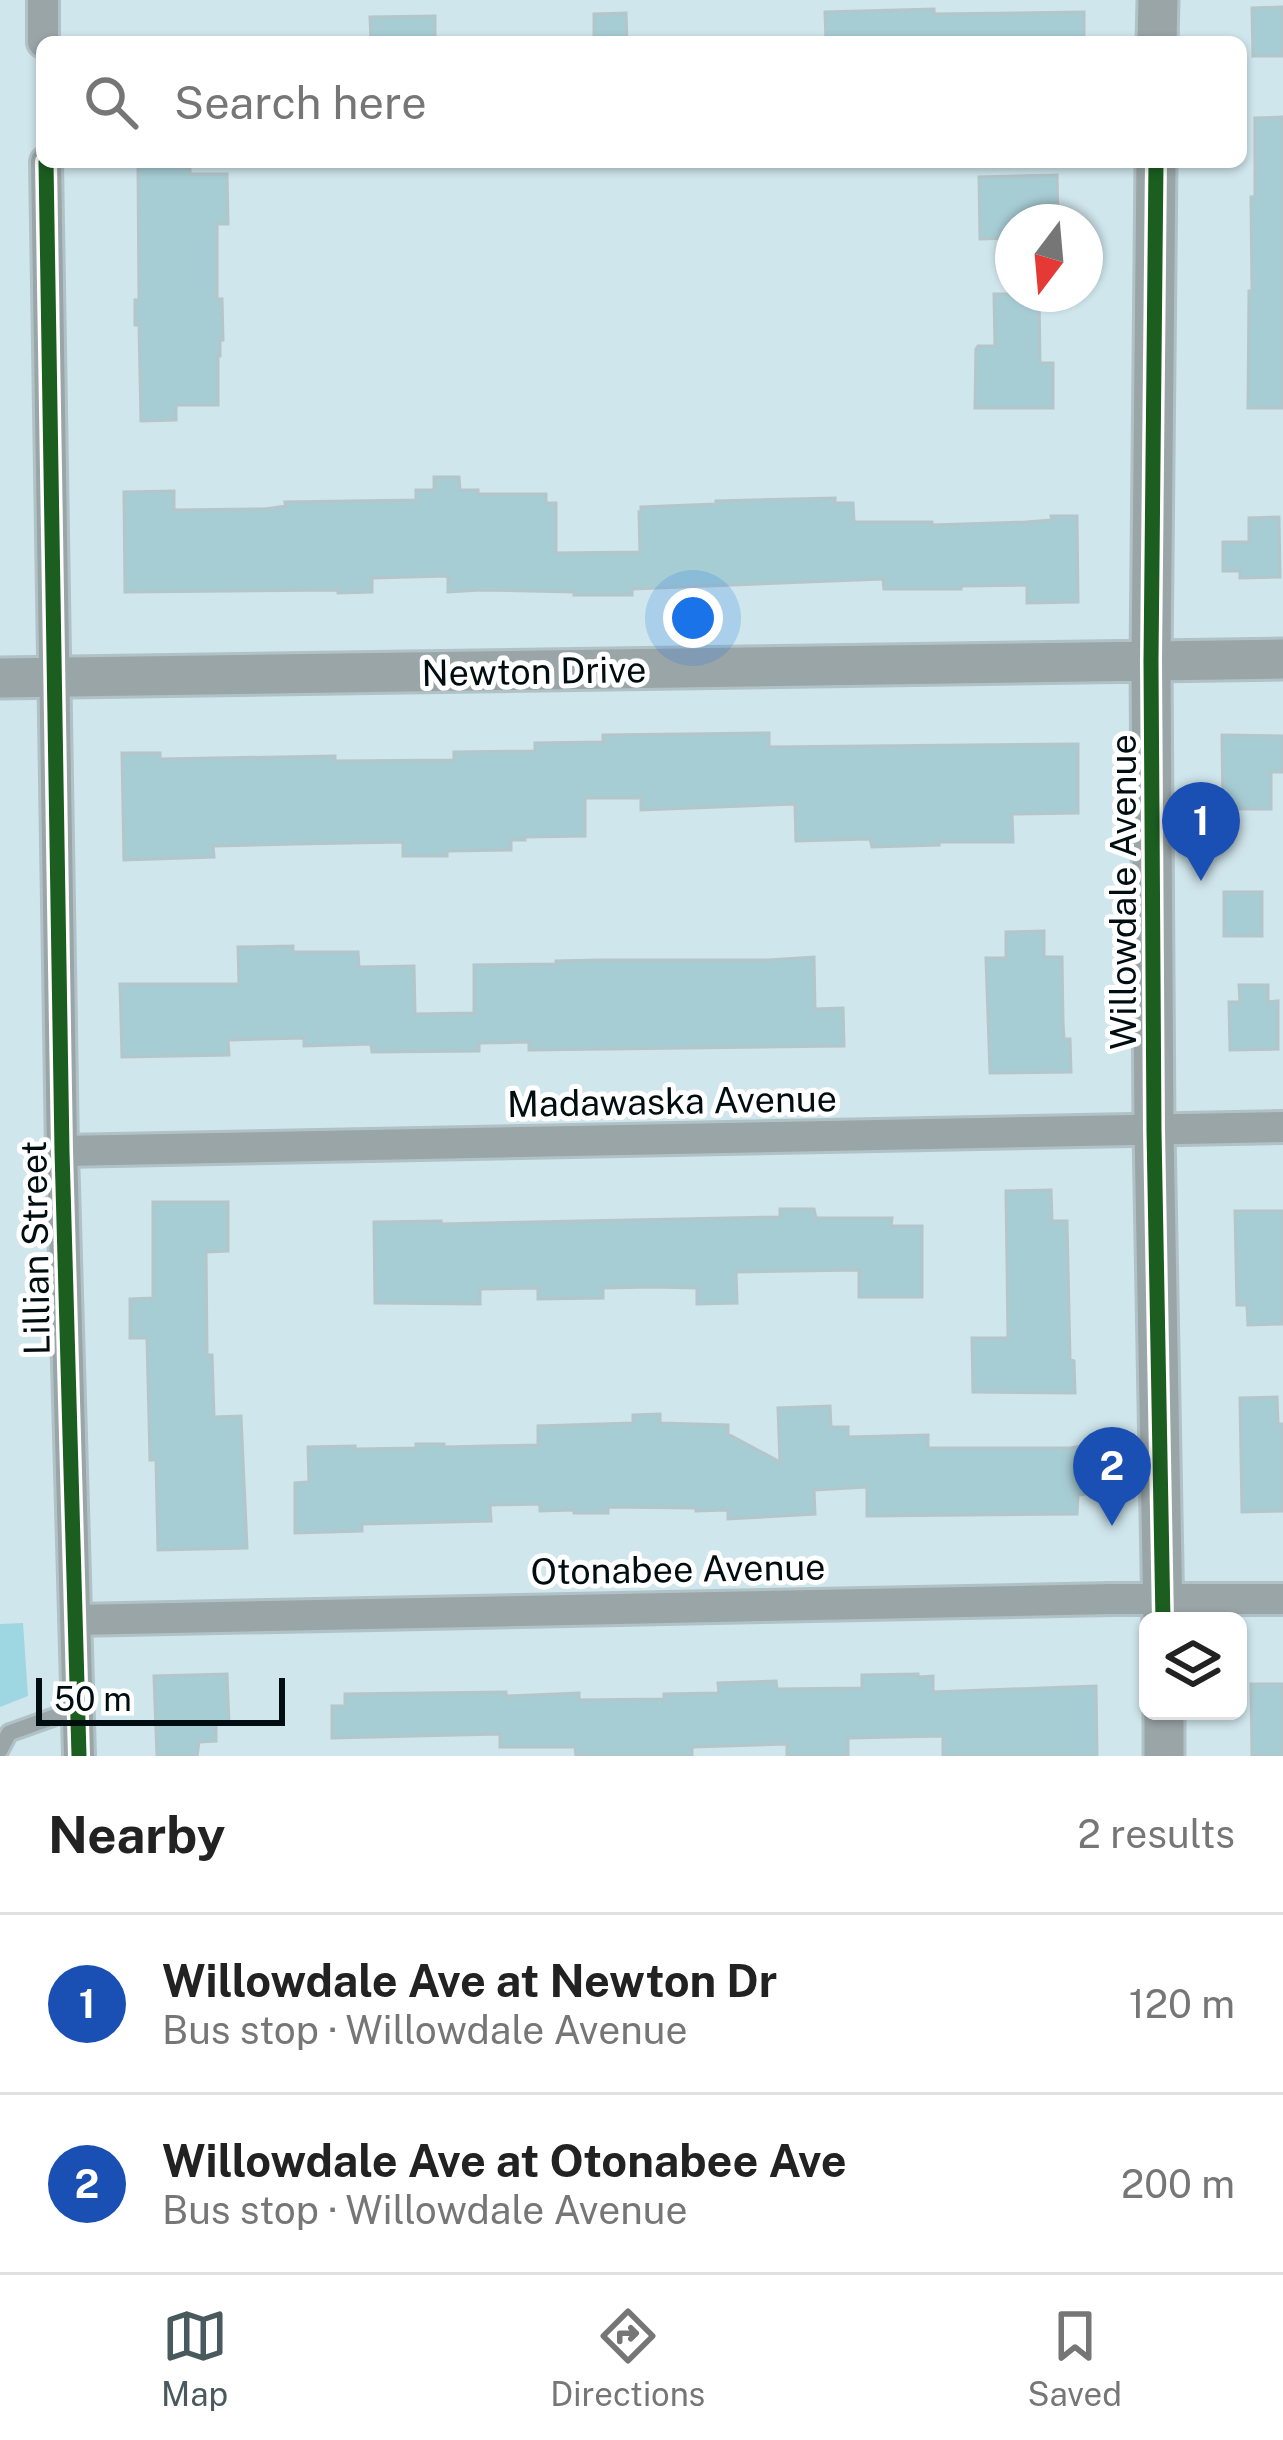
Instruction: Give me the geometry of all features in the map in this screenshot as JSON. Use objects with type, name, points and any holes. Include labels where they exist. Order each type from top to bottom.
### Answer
[{"type":"street","points":[[43,0],[44,36]]},
{"type":"street","points":[[1157,36],[1158,0]]},
{"type":"street","name":"Lillian Street","points":[[46,168],[62,1150],[79,1756]]},
{"type":"street","name":"Willowdale Avenue","points":[[1156,168],[1151,661],[1163,1610]]},
{"type":"street","name":"Newton Drive","points":[[0,678],[1283,659]]},
{"type":"street","name":"Madawaska Avenue","points":[[62,1150],[1283,1127]]},
{"type":"street","name":"Otonabee Avenue","points":[[75,1620],[1163,1610],[1283,1599]]},
{"type":"street","points":[[1164,1720],[1164,1756]]},
{"type":"lane","points":[[0,1750],[9,1733],[79,1708]]},
{"type":"shaded area","points":[[23,1623],[28,1696],[0,1707],[0,1624]]},
{"type":"building","points":[[1283,7],[1283,56],[1253,56],[1252,8]]},
{"type":"building","points":[[825,12],[1084,12],[1084,36],[826,36]]},
{"type":"building","points":[[626,13],[627,36],[594,36],[594,14]]},
{"type":"building","points":[[435,16],[435,36],[371,36],[370,17]]},
{"type":"building","points":[[1283,117],[1283,408],[1248,408],[1255,118]]},
{"type":"building","points":[[138,168],[227,174],[228,224],[217,224],[217,299],[222,299],[223,340],[218,356],[218,405],[176,405],[176,420],[141,421],[139,325],[135,325],[135,300],[139,300]]},
{"type":"building","points":[[1057,175],[1058,204],[995,204],[995,239],[980,239],[979,177]]},
{"type":"building","points":[[994,294],[995,312],[1039,312],[1040,363],[1053,363],[1053,408],[975,408],[976,349],[995,346]]},
{"type":"building","points":[[434,477],[459,477],[460,490],[478,490],[478,494],[546,494],[546,503],[556,503],[556,553],[640,552],[641,507],[716,501],[835,498],[835,503],[853,503],[854,522],[932,525],[1077,516],[1078,602],[1027,603],[1027,585],[884,589],[883,579],[632,589],[632,595],[448,592],[448,576],[372,578],[372,592],[125,592],[124,492],[174,491],[174,510],[265,509],[286,506],[285,502],[416,500],[416,490],[434,490]]},
{"type":"building","points":[[1279,517],[1280,577],[1240,578],[1240,571],[1223,571],[1223,542],[1249,542],[1249,518]]},
{"type":"building","points":[[769,733],[769,747],[1078,744],[1078,813],[1012,814],[1013,842],[872,847],[870,839],[796,841],[795,804],[641,810],[641,798],[585,798],[585,836],[525,837],[511,840],[511,850],[403,856],[403,842],[213,846],[214,857],[124,860],[122,753],[160,753],[160,759],[454,760],[454,752],[535,751],[535,743],[603,742],[603,735]]},
{"type":"building","points":[[1222,735],[1283,736],[1283,772],[1271,772],[1271,809],[1223,809]]},
{"type":"building","points":[[1224,892],[1262,892],[1262,936],[1224,936]]},
{"type":"building","points":[[1044,931],[1044,957],[1062,957],[1064,1039],[1070,1039],[1071,1072],[990,1073],[986,958],[1006,958],[1006,932]]},
{"type":"building","points":[[293,946],[293,952],[358,952],[359,967],[414,966],[415,1014],[474,1013],[474,965],[814,957],[815,1009],[843,1008],[844,1046],[529,1050],[529,1042],[479,1043],[479,1051],[372,1052],[371,1044],[304,1046],[304,1038],[228,1040],[229,1055],[122,1057],[120,984],[239,984],[238,947]]},
{"type":"building","points":[[1239,985],[1268,985],[1268,1002],[1278,1001],[1278,1049],[1230,1050],[1229,1002],[1240,1002]]},
{"type":"building","points":[[1051,1190],[1052,1221],[1067,1221],[1075,1393],[973,1392],[972,1338],[1008,1338],[1006,1191]]},
{"type":"building","points":[[153,1202],[228,1202],[228,1251],[206,1252],[207,1355],[212,1355],[214,1417],[241,1416],[247,1548],[158,1550],[147,1338],[130,1338],[130,1299],[153,1298]]},
{"type":"building","points":[[780,1209],[814,1209],[816,1218],[892,1218],[891,1226],[922,1226],[922,1297],[859,1297],[859,1270],[736,1272],[737,1303],[697,1304],[697,1288],[652,1287],[603,1288],[603,1298],[538,1299],[538,1288],[480,1289],[480,1304],[375,1303],[374,1222],[780,1217]]},
{"type":"building","points":[[1235,1211],[1283,1211],[1283,1324],[1248,1325],[1247,1305],[1237,1305]]},
{"type":"building","points":[[1277,1397],[1278,1424],[1283,1424],[1283,1511],[1242,1512],[1240,1398]]},
{"type":"building","points":[[830,1406],[831,1427],[848,1427],[848,1437],[928,1435],[928,1448],[1088,1445],[1089,1494],[1078,1495],[1077,1514],[867,1516],[867,1487],[814,1490],[815,1514],[728,1519],[728,1510],[696,1508],[608,1507],[608,1513],[574,1513],[540,1511],[540,1504],[490,1505],[491,1521],[362,1524],[362,1531],[295,1533],[295,1483],[309,1482],[308,1447],[538,1445],[538,1426],[633,1423],[633,1415],[660,1414],[660,1423],[728,1425],[728,1434],[780,1462],[778,1408]]},
{"type":"building","points":[[227,1674],[229,1723],[216,1723],[216,1741],[199,1742],[197,1756],[157,1756],[154,1676]]},
{"type":"building","points":[[862,1675],[933,1676],[933,1692],[1096,1686],[1097,1756],[943,1756],[943,1736],[848,1738],[848,1756],[787,1756],[787,1744],[692,1747],[692,1756],[576,1756],[575,1747],[500,1747],[500,1734],[332,1738],[332,1706],[345,1706],[345,1694],[579,1693],[579,1700],[664,1699],[664,1694],[719,1693],[718,1683],[776,1681],[777,1689],[862,1688]]},
{"type":"building","points":[[1251,1684],[1283,1684],[1283,1756],[1252,1756]]},
{"type":"cycle path","points":[[46,168],[62,1151],[79,1756]]},
{"type":"cycle path","points":[[1156,168],[1151,661],[1163,1612]]},
{"type":"place","name":"Willowdale Ave at Newton Dr","points":[[1201,881]]},
{"type":"place","name":"Willowdale Ave at Otonabee Ave","points":[[1112,1526]]}]
